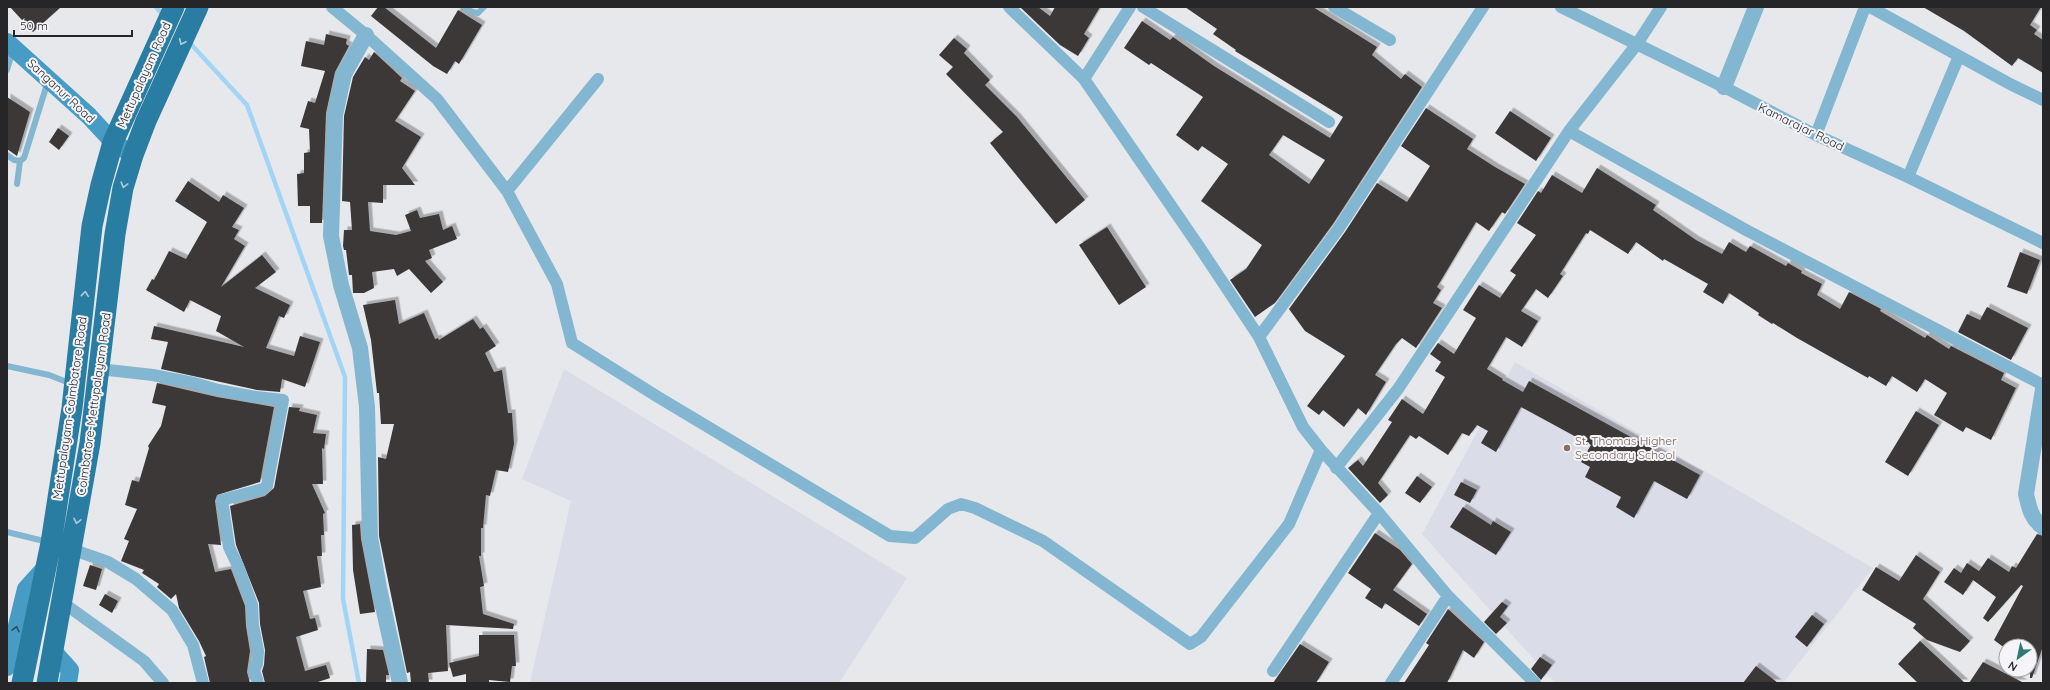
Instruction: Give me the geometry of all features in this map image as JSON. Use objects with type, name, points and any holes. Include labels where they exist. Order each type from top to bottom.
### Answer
[{"type":"highway","name":"Mettupalayam Road","points":[[137,116],[174,7]]},
{"type":"highway","name":"Mettupalayam Road","points":[[113,142],[137,116],[198,7]]},
{"type":"highway","name":"Coimbatore-Mettupalayam Road","points":[[47,682],[90,443],[114,234],[123,188],[133,155],[137,116]]},
{"type":"highway","name":"Mettupalayam-Coimbatore Road","points":[[45,568],[51,543],[72,408],[92,226],[113,142]]},
{"type":"highway","points":[[72,408],[94,411]]},
{"type":"highway","points":[[67,440],[90,443]]},
{"type":"highway","points":[[22,683],[45,568]]},
{"type":"main road","name":"Sanganur Road","points":[[10,45],[89,116],[113,142],[133,155]]},
{"type":"main road","name":"Mettupalayam-Coimbatore Road","points":[[7,667],[26,589],[45,568]]},
{"type":"main road","points":[[52,650],[70,670],[68,683]]},
{"type":"street","points":[[332,7],[366,35],[437,99],[506,191],[557,284],[572,343],[658,398],[890,536],[915,538],[948,509],[961,504],[975,508],[1043,541],[1190,644],[1201,637],[1290,524],[1321,450]]},
{"type":"street","points":[[1009,7],[1084,80],[1200,248],[1259,337],[1303,427],[1336,468],[1379,513],[1448,596],[1535,683]]},
{"type":"street","points":[[1084,80],[1130,7]]},
{"type":"street","points":[[1144,7],[1329,122]]},
{"type":"street","points":[[1334,7],[1390,40]]},
{"type":"street","points":[[1259,337],[1339,228],[1483,7]]},
{"type":"street","name":"Kamarajar Road","points":[[1562,7],[1724,87],[1816,135],[1908,177],[2043,243]]},
{"type":"street","points":[[1336,468],[1398,389],[1569,131],[1637,44],[1661,7]]},
{"type":"street","points":[[1724,87],[1756,7]]},
{"type":"street","points":[[1816,135],[1865,7]]},
{"type":"street","points":[[1870,7],[2043,100]]},
{"type":"street","points":[[366,35],[344,74],[335,115],[331,236],[341,285],[360,348],[367,407],[370,537],[379,588],[400,683]]},
{"type":"street","points":[[1908,177],[1959,56]]},
{"type":"street","points":[[506,191],[598,79]]},
{"type":"street","points":[[1569,131],[1746,230],[2043,386]]},
{"type":"street","points":[[99,369],[153,375],[194,383],[218,390],[283,400],[267,486],[263,489],[222,500],[229,547],[238,566],[252,606],[253,625],[258,651],[257,664],[254,670],[258,683]]},
{"type":"street","points":[[2043,389],[2026,494],[2029,510],[2038,523],[2043,527]]},
{"type":"street","points":[[1273,670],[1379,513]]},
{"type":"street","points":[[71,549],[108,562],[136,579],[172,610],[193,645],[202,683]]},
{"type":"street","points":[[1391,683],[1448,596]]},
{"type":"street","points":[[62,602],[144,661],[163,683]]},
{"type":"lane","points":[[464,7],[478,13],[484,7]]},
{"type":"lane","points":[[7,70],[10,45]]},
{"type":"lane","points":[[17,184],[20,161],[24,158],[49,80]]},
{"type":"lane","points":[[7,155],[14,160],[20,161]]},
{"type":"lane","points":[[7,366],[49,375],[74,384]]},
{"type":"lane","points":[[7,532],[51,543]]},
{"type":"shaded area","name":"St. Thomas Higher Secondary School","points":[[1515,362],[1873,568],[1783,683],[1555,683],[1422,534]]},
{"type":"shaded area","points":[[564,369],[907,578],[839,683],[530,683],[571,501],[522,479]]},
{"type":"building","points":[[10,7],[61,7],[33,32]]},
{"type":"building","points":[[378,7],[384,7],[436,48],[458,10],[482,25],[459,64],[455,61],[447,74],[433,66],[371,16]]},
{"type":"building","points":[[1020,7],[1038,7],[1050,16],[1055,7],[1100,7],[1084,34],[1089,38],[1078,56],[1060,45]]},
{"type":"building","points":[[1185,7],[1313,7],[1377,47],[1372,55],[1401,79],[1405,74],[1422,87],[1333,224],[1275,303],[1255,317],[1230,280],[1246,269],[1262,245],[1201,201],[1228,164],[1202,146],[1198,151],[1176,135],[1203,97],[1151,63],[1149,65],[1124,48],[1142,21],[1170,40],[1173,37],[1214,66],[1330,138],[1343,117],[1235,51],[1236,50],[1213,34],[1217,29]],"holes":[[[1283,135],[1325,160],[1309,184],[1269,155]]]},
{"type":"building","points":[[1923,7],[2041,7],[2030,25],[2037,30],[2034,34],[2043,40],[2043,73],[2018,58],[2012,66],[1964,31]]},
{"type":"building","points":[[326,34],[347,39],[346,44],[349,46],[335,72],[326,113],[322,223],[310,223],[310,206],[298,206],[297,174],[304,173],[304,153],[310,152],[309,129],[300,127],[308,101],[315,103],[325,71],[301,66],[306,41],[324,45]]},
{"type":"building","points":[[954,38],[967,49],[964,53],[990,80],[985,85],[1017,117],[1085,200],[1056,224],[990,143],[1003,132],[946,74],[953,67],[939,55]]},
{"type":"building","points":[[374,52],[402,78],[400,81],[415,91],[395,121],[421,137],[402,168],[415,185],[383,185],[383,203],[368,202],[370,231],[396,235],[411,231],[405,215],[417,210],[420,218],[439,214],[443,230],[452,226],[457,239],[429,250],[432,258],[425,261],[443,282],[431,293],[409,269],[397,276],[394,269],[372,272],[374,288],[364,293],[353,293],[352,275],[349,275],[346,250],[344,250],[343,246],[344,230],[352,230],[350,202],[342,201],[344,116],[353,77],[365,57],[369,60]]},
{"type":"building","points":[[7,97],[30,112],[17,156],[7,149]]},
{"type":"building","points":[[1426,108],[1473,139],[1467,149],[1525,184],[1505,214],[1502,212],[1489,231],[1476,222],[1437,287],[1441,290],[1433,303],[1442,308],[1416,348],[1402,338],[1396,344],[1375,375],[1386,382],[1366,415],[1358,408],[1344,427],[1323,410],[1319,415],[1307,406],[1345,356],[1305,331],[1289,309],[1345,232],[1377,183],[1407,202],[1430,166],[1401,146]]},
{"type":"building","points":[[1510,111],[1551,138],[1536,161],[1495,133]]},
{"type":"building","points":[[58,128],[69,136],[59,150],[49,142]]},
{"type":"building","points":[[1597,168],[1656,205],[1653,210],[1696,240],[1722,254],[1729,242],[1746,252],[1750,246],[1786,266],[1788,263],[1802,271],[1801,273],[1822,284],[1817,295],[1840,309],[1849,292],[1881,309],[1880,311],[1925,338],[1927,335],[1949,349],[1951,346],[2004,373],[2001,380],[2016,388],[1991,440],[1966,427],[1963,432],[1934,415],[1947,393],[1925,379],[1917,392],[1892,376],[1886,386],[1869,376],[1868,378],[1773,323],[1772,324],[1758,315],[1759,313],[1729,293],[1723,304],[1703,292],[1708,284],[1664,259],[1663,261],[1636,242],[1628,254],[1590,230],[1588,234],[1586,233],[1560,274],[1563,276],[1548,298],[1536,289],[1521,311],[1538,321],[1522,347],[1506,337],[1487,369],[1523,392],[1529,381],[1700,475],[1687,499],[1654,481],[1634,518],[1616,507],[1621,497],[1585,477],[1590,467],[1581,462],[1591,445],[1521,407],[1496,452],[1481,443],[1488,431],[1477,425],[1469,436],[1462,433],[1448,455],[1419,436],[1416,439],[1410,435],[1378,483],[1388,495],[1380,503],[1348,468],[1358,460],[1363,466],[1392,422],[1388,420],[1402,399],[1423,414],[1445,377],[1435,371],[1441,362],[1430,354],[1438,343],[1454,354],[1476,318],[1463,310],[1479,285],[1500,298],[1516,275],[1510,271],[1536,235],[1517,223],[1538,191],[1541,193],[1552,175],[1582,193]]},
{"type":"building","points":[[188,181],[219,202],[223,195],[244,208],[232,227],[239,230],[234,239],[245,246],[221,287],[262,255],[276,272],[255,288],[290,305],[284,318],[279,316],[266,348],[294,356],[300,336],[320,342],[305,387],[282,379],[280,392],[257,390],[161,369],[168,342],[151,339],[154,326],[244,347],[216,331],[221,316],[190,300],[184,312],[146,290],[152,279],[154,280],[169,251],[186,259],[207,222],[175,201]]},
{"type":"building","points":[[1107,227],[1146,287],[1119,305],[1079,245]]},
{"type":"building","points":[[2020,252],[2040,260],[2027,294],[2007,287]]},
{"type":"building","points":[[395,300],[399,324],[424,313],[435,339],[438,338],[439,340],[473,319],[480,329],[483,327],[496,346],[485,353],[494,372],[502,370],[508,413],[512,413],[514,444],[508,472],[496,470],[490,496],[486,495],[483,528],[481,528],[481,556],[479,556],[484,586],[480,587],[483,614],[514,624],[513,629],[446,625],[448,671],[428,673],[429,683],[411,683],[410,672],[407,673],[379,536],[378,457],[386,459],[394,424],[381,424],[379,393],[377,393],[371,340],[363,305]]},
{"type":"building","points":[[1987,307],[2028,328],[2011,360],[1958,332],[1967,314],[1980,320]]},
{"type":"building","points":[[157,383],[217,397],[274,407],[260,482],[217,495],[215,501],[221,545],[208,544],[215,572],[231,569],[245,606],[246,626],[250,651],[247,672],[250,683],[210,683],[204,657],[206,656],[199,641],[179,608],[176,594],[171,599],[157,587],[159,584],[142,573],[144,570],[121,561],[129,541],[124,539],[137,509],[125,505],[132,480],[139,482],[149,448],[148,446],[161,426],[166,406],[152,403]]},
{"type":"building","points":[[289,407],[300,408],[299,411],[317,415],[313,433],[326,434],[324,449],[322,448],[323,484],[312,484],[325,513],[323,514],[324,535],[321,535],[322,556],[317,556],[321,587],[303,591],[310,619],[315,618],[318,630],[296,637],[305,671],[326,665],[330,678],[315,683],[265,683],[262,671],[265,650],[260,624],[259,603],[236,545],[230,506],[265,496],[274,488]]},
{"type":"building","points":[[1916,411],[1939,425],[1908,476],[1885,462]]},
{"type":"building","points":[[1417,476],[1432,487],[1420,503],[1405,493]]},
{"type":"building","points":[[1461,482],[1477,490],[1470,503],[1454,495]]},
{"type":"building","points":[[1463,507],[1491,525],[1493,521],[1511,532],[1496,555],[1450,527]]},
{"type":"building","points":[[360,524],[361,539],[375,612],[360,614],[353,570],[352,525]]},
{"type":"building","points":[[1375,533],[1400,550],[1412,564],[1393,590],[1427,614],[1419,626],[1385,603],[1382,609],[1365,598],[1371,589],[1348,573]]},
{"type":"building","points":[[2037,534],[2043,536],[2043,646],[2038,661],[2038,638],[1998,638],[1998,643],[1994,640],[2023,586],[2021,585],[1988,622],[1983,618],[1996,597],[1973,580],[1963,595],[1944,582],[1954,568],[1961,573],[1967,563],[1979,571],[1988,558],[2009,572],[2012,566],[2016,568]]},
{"type":"building","points":[[1916,555],[1940,572],[1923,599],[1970,641],[1960,652],[1927,640],[1913,628],[1916,624],[1862,590],[1876,567],[1899,581]]},
{"type":"building","points":[[90,565],[102,569],[96,590],[83,586]]},
{"type":"building","points":[[105,594],[118,601],[112,613],[99,605]]},
{"type":"building","points":[[1502,602],[1508,606],[1500,617],[1507,623],[1496,634],[1484,622]]},
{"type":"building","points":[[1448,609],[1484,642],[1474,658],[1463,650],[1447,683],[1404,683],[1429,645],[1426,643]]},
{"type":"building","points":[[1812,615],[1824,624],[1807,647],[1795,637]]},
{"type":"building","points":[[479,635],[514,635],[516,666],[512,666],[510,682],[489,680],[489,683],[466,683],[466,674],[453,677],[449,663],[479,656]]},
{"type":"building","points":[[1920,641],[1965,683],[1918,683],[1898,664]]},
{"type":"building","points":[[1300,644],[1329,662],[1316,683],[1273,683]]},
{"type":"building","points":[[367,649],[383,650],[389,675],[386,675],[386,683],[366,683]]},
{"type":"building","points":[[1540,657],[1552,665],[1541,680],[1531,669]]},
{"type":"building","points":[[1983,662],[1998,670],[1998,678],[2014,678],[2024,683],[1969,683]]},
{"type":"building","points":[[1756,666],[1778,683],[1743,683]]},
{"type":"waterway","points":[[156,7],[163,15]]},
{"type":"waterway","points":[[189,42],[247,105],[345,377],[343,599],[359,683]]},
{"type":"place","name":"St. Thomas Higher Secondary School","points":[[1567,448]]}]
